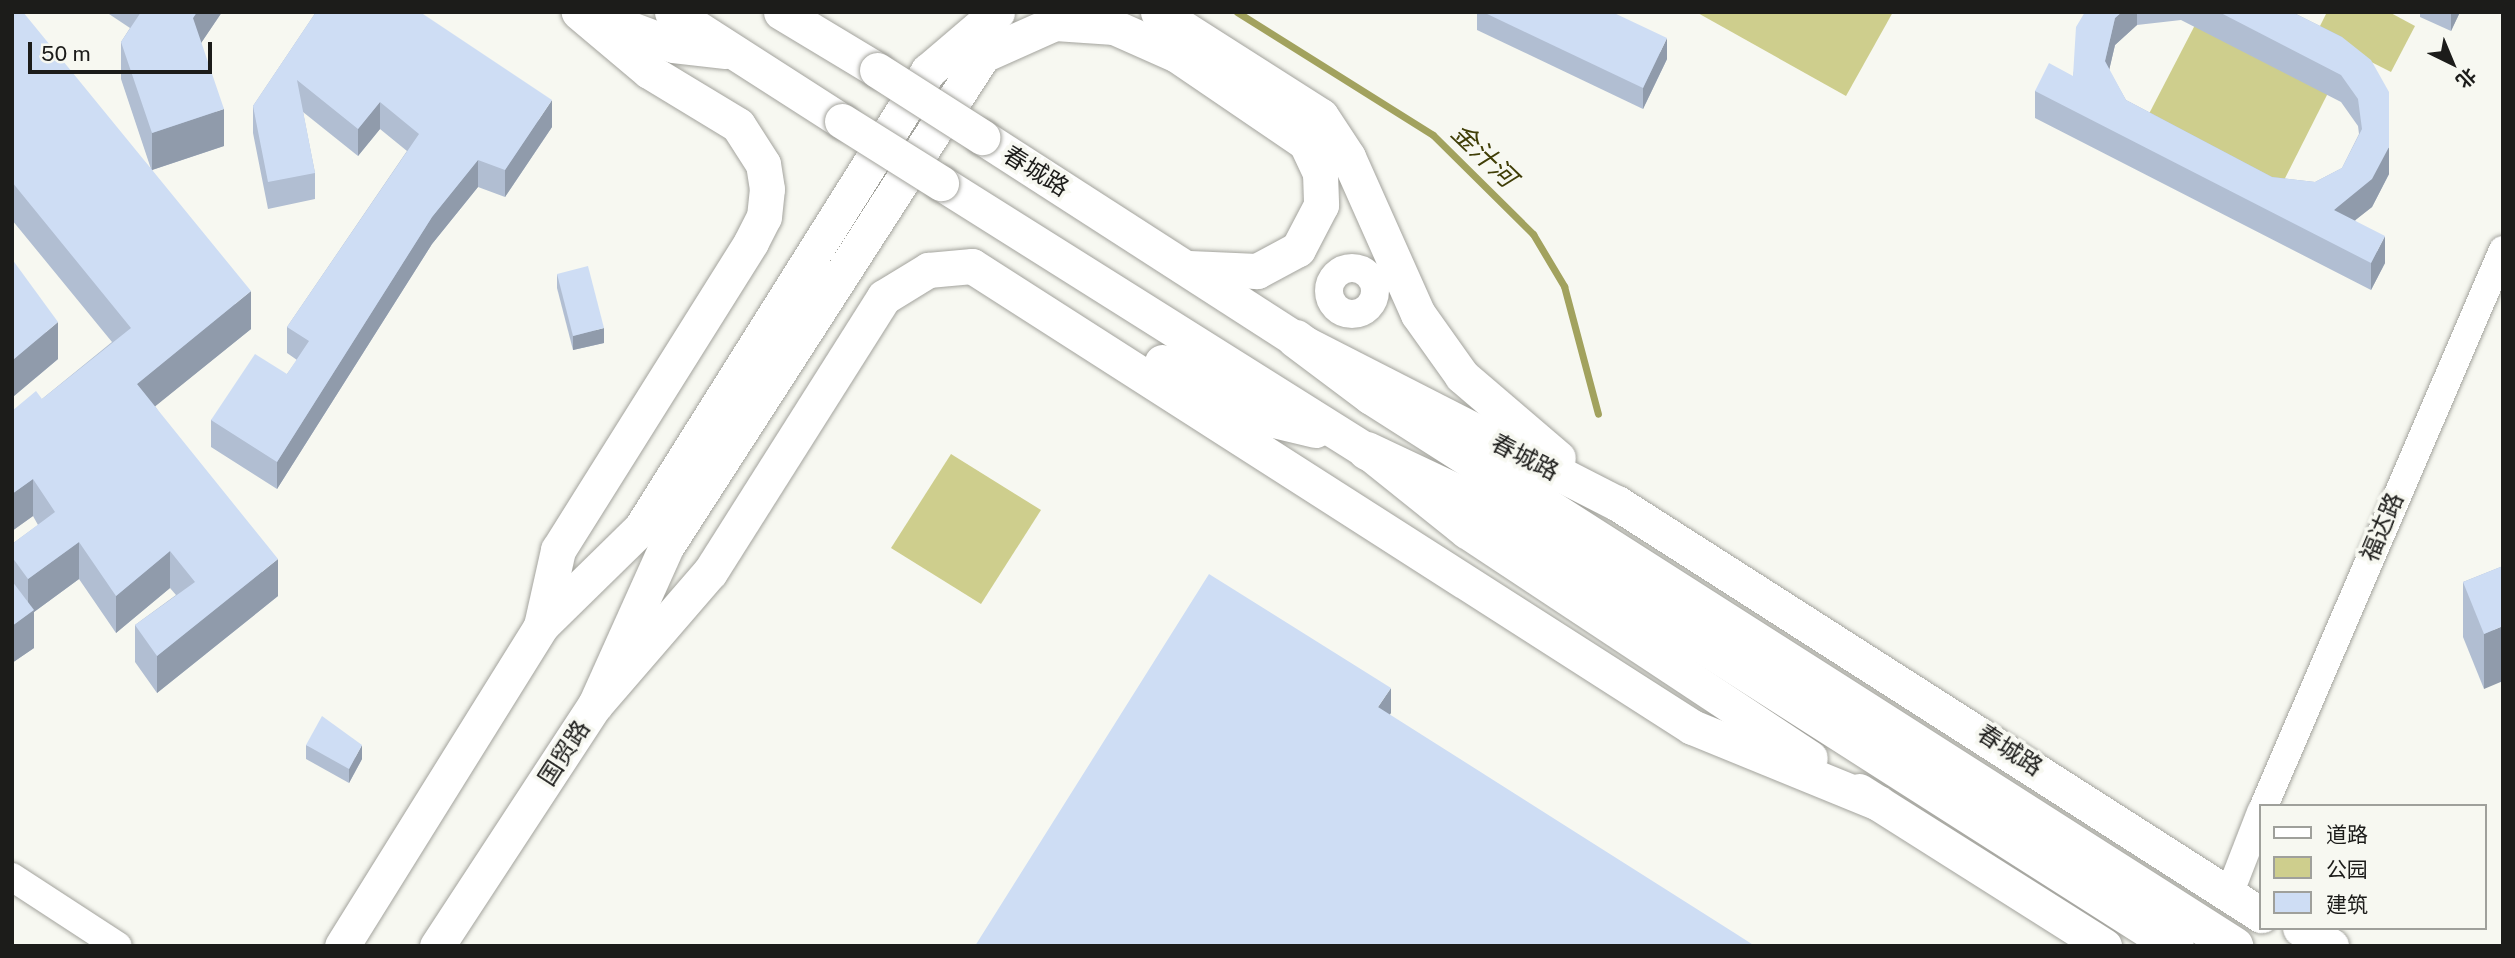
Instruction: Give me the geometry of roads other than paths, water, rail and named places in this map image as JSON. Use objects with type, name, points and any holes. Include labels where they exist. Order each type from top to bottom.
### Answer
[{"type":"highway","points":[[1296,339],[1372,396],[1987,808],[2175,946]]},
{"type":"highway","points":[[1354,444],[1492,510],[1987,808],[2234,946]]},
{"type":"main road","points":[[541,626],[558,550],[751,242],[764,217],[767,189],[763,164],[737,125],[649,71],[579,12]]},
{"type":"main road","points":[[586,12],[673,45],[733,52]]},
{"type":"main road","points":[[672,12],[1354,444],[1467,531],[1878,803],[2104,946]]},
{"type":"main road","name":"春城路","points":[[781,12],[1189,268],[1296,339],[1617,503],[2230,892],[2260,914]]},
{"type":"main road","points":[[342,946],[541,626],[641,528],[905,104],[946,51],[997,12]]},
{"type":"main road","points":[[1158,12],[1321,117],[1348,156],[1418,314],[1462,376],[1617,503]]},
{"type":"main road","name":"国贸路","points":[[437,946],[595,705],[666,547],[964,78],[1006,40],[1055,23],[1114,27],[1177,55],[1306,143],[1320,173],[1321,205],[1298,248],[1257,271],[1189,268]]},
{"type":"main road","points":[[595,705],[710,572],[884,298],[928,270],[972,266],[1692,727],[1878,803]]},
{"type":"main road","points":[[1043,312],[1130,344],[1257,416],[1354,444]]},
{"type":"main road","points":[[2230,892],[2260,907]]},
{"type":"main road","points":[[2282,930],[2302,946]]},
{"type":"main road","points":[[2303,930],[2331,946]]},
{"type":"street","name":"福达路","points":[[2265,804],[2503,250]]},
{"type":"street","points":[[2230,892],[2260,815]]},
{"type":"street","points":[[12,877],[118,946]]},
{"type":"waterway","name":"金汁河","points":[[1237,12],[1433,135],[1533,234],[1564,286],[1598,414]]}]
